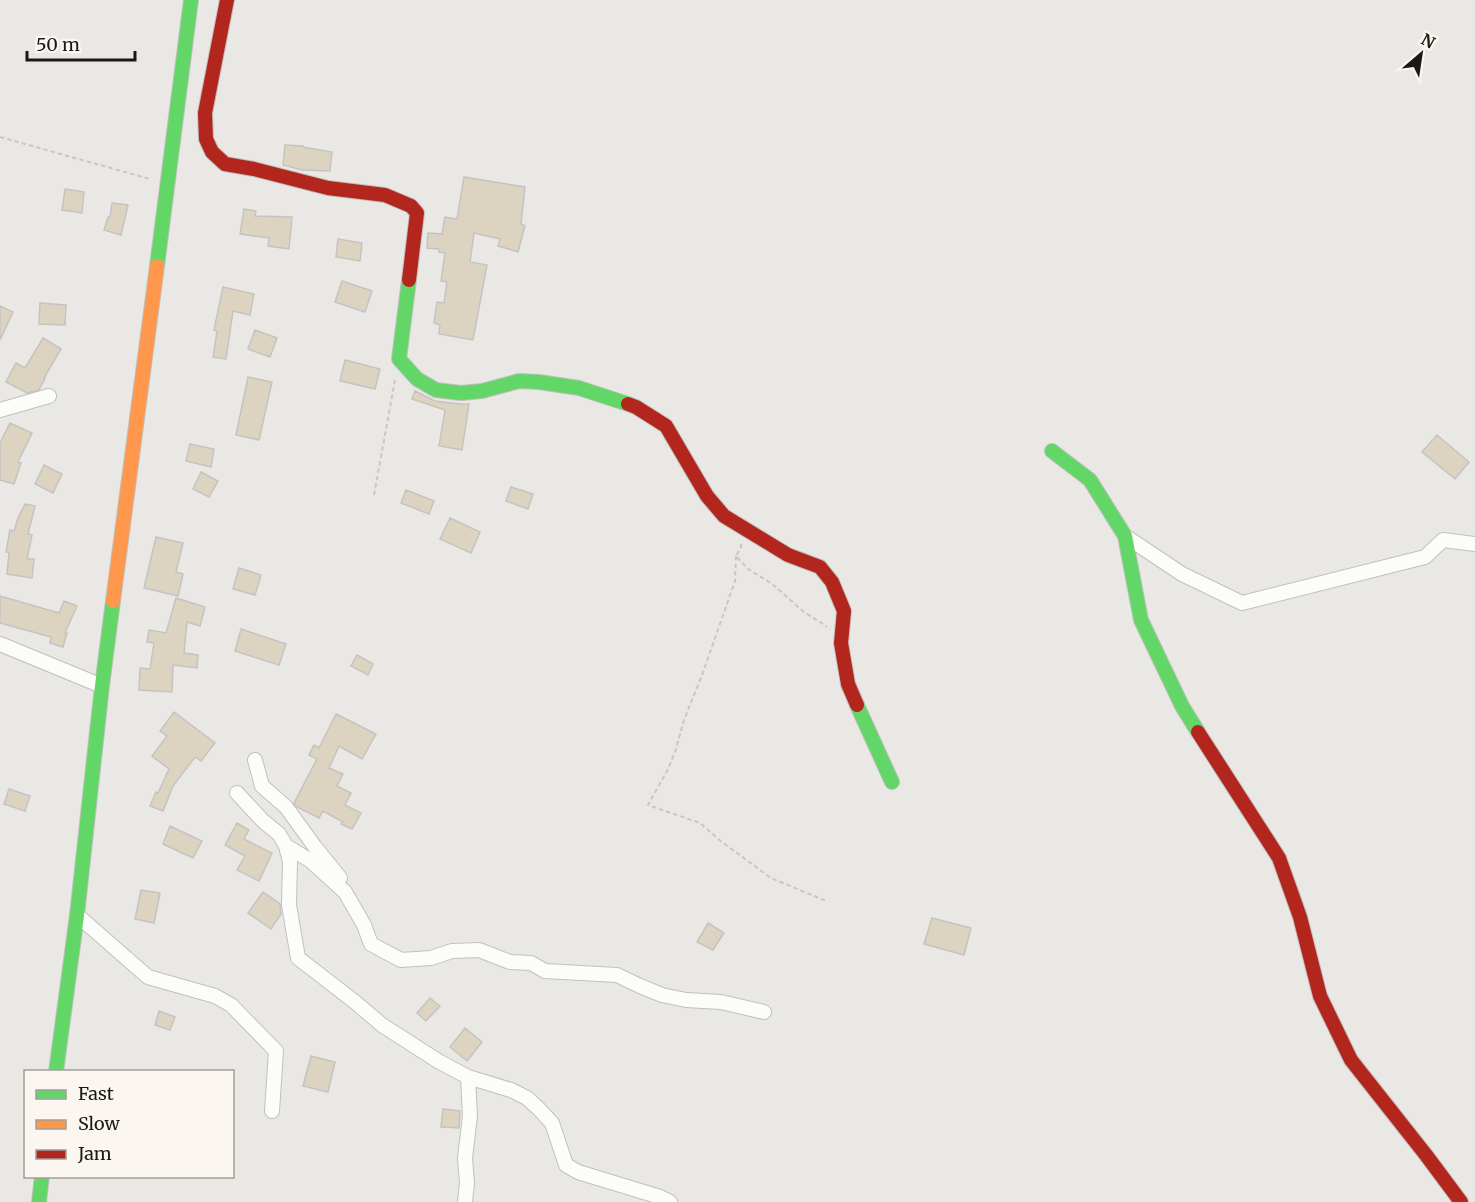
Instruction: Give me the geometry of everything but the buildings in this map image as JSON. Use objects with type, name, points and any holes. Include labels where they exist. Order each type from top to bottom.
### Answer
[{"type":"street","points":[[56,1070],[77,915],[102,686],[191,0]]},
{"type":"street","points":[[226,0],[222,33],[205,113],[206,139],[212,152],[225,164],[328,188],[385,195],[411,206],[417,213],[399,359],[417,379],[436,390],[461,393],[482,391],[519,381],[539,382],[579,388],[636,407],[666,426],[707,496],[724,516],[771,546],[820,567],[832,582],[844,611],[841,643],[848,684],[892,782]]},
{"type":"street","points":[[0,410],[50,396]]},
{"type":"street","points":[[1052,452],[1090,480],[1125,536],[1141,620],[1182,706],[1279,858],[1300,917],[1320,996],[1351,1060],[1461,1202]]},
{"type":"street","points":[[1125,536],[1182,574],[1242,603],[1425,557],[1443,540],[1475,544]]},
{"type":"street","points":[[0,644],[102,686]]},
{"type":"street","points":[[255,760],[262,786],[286,807],[337,875],[352,888],[354,908]]},
{"type":"street","points":[[237,793],[263,821],[279,834],[286,846],[290,862],[289,905],[298,958],[382,1025],[438,1061],[468,1077],[512,1090],[527,1098],[552,1123],[566,1165],[578,1172],[670,1202]]},
{"type":"street","points":[[286,846],[311,861],[345,892],[371,944],[401,960],[431,958],[452,951],[479,951],[510,962],[531,963],[545,971],[617,975],[662,995],[687,1000],[721,1002],[764,1012]]},
{"type":"street","points":[[77,915],[148,977],[215,996],[231,1005],[276,1051],[272,1111]]},
{"type":"street","points":[[465,1202],[467,1183],[465,1158],[470,1116],[468,1077]]},
{"type":"street","points":[[39,1202],[42,1178]]},
{"type":"path","points":[[0,137],[167,184]]},
{"type":"path","points":[[374,495],[399,359]]},
{"type":"path","points":[[741,526],[741,547],[736,556],[735,581],[684,720],[675,752],[648,805],[699,823],[771,878],[826,901]]},
{"type":"path","points":[[736,556],[748,569],[771,583],[804,612],[823,624],[841,643]]},
{"type":"traffic: fast","points":[[157,266],[191,0]]},
{"type":"traffic: fast","points":[[409,280],[399,359],[417,379],[436,390],[461,393],[482,391],[519,381],[539,382],[579,388],[628,404]]},
{"type":"traffic: fast","points":[[1052,451],[1090,480],[1125,536],[1141,620],[1182,706],[1198,732]]},
{"type":"traffic: fast","points":[[56,1070],[77,915],[113,601]]},
{"type":"traffic: fast","points":[[857,705],[892,782]]},
{"type":"traffic: fast","points":[[39,1202],[42,1178]]},
{"type":"traffic: slow","points":[[113,601],[157,266]]},
{"type":"traffic: jam","points":[[227,0],[205,113],[206,139],[212,152],[225,164],[328,188],[385,195],[411,206],[417,213],[409,280]]},
{"type":"traffic: jam","points":[[628,404],[666,426],[707,496],[724,516],[788,555],[820,567],[832,582],[844,611],[841,643],[848,684],[857,705]]},
{"type":"traffic: jam","points":[[1198,732],[1279,858],[1300,917],[1320,996],[1351,1060],[1461,1202]]}]
